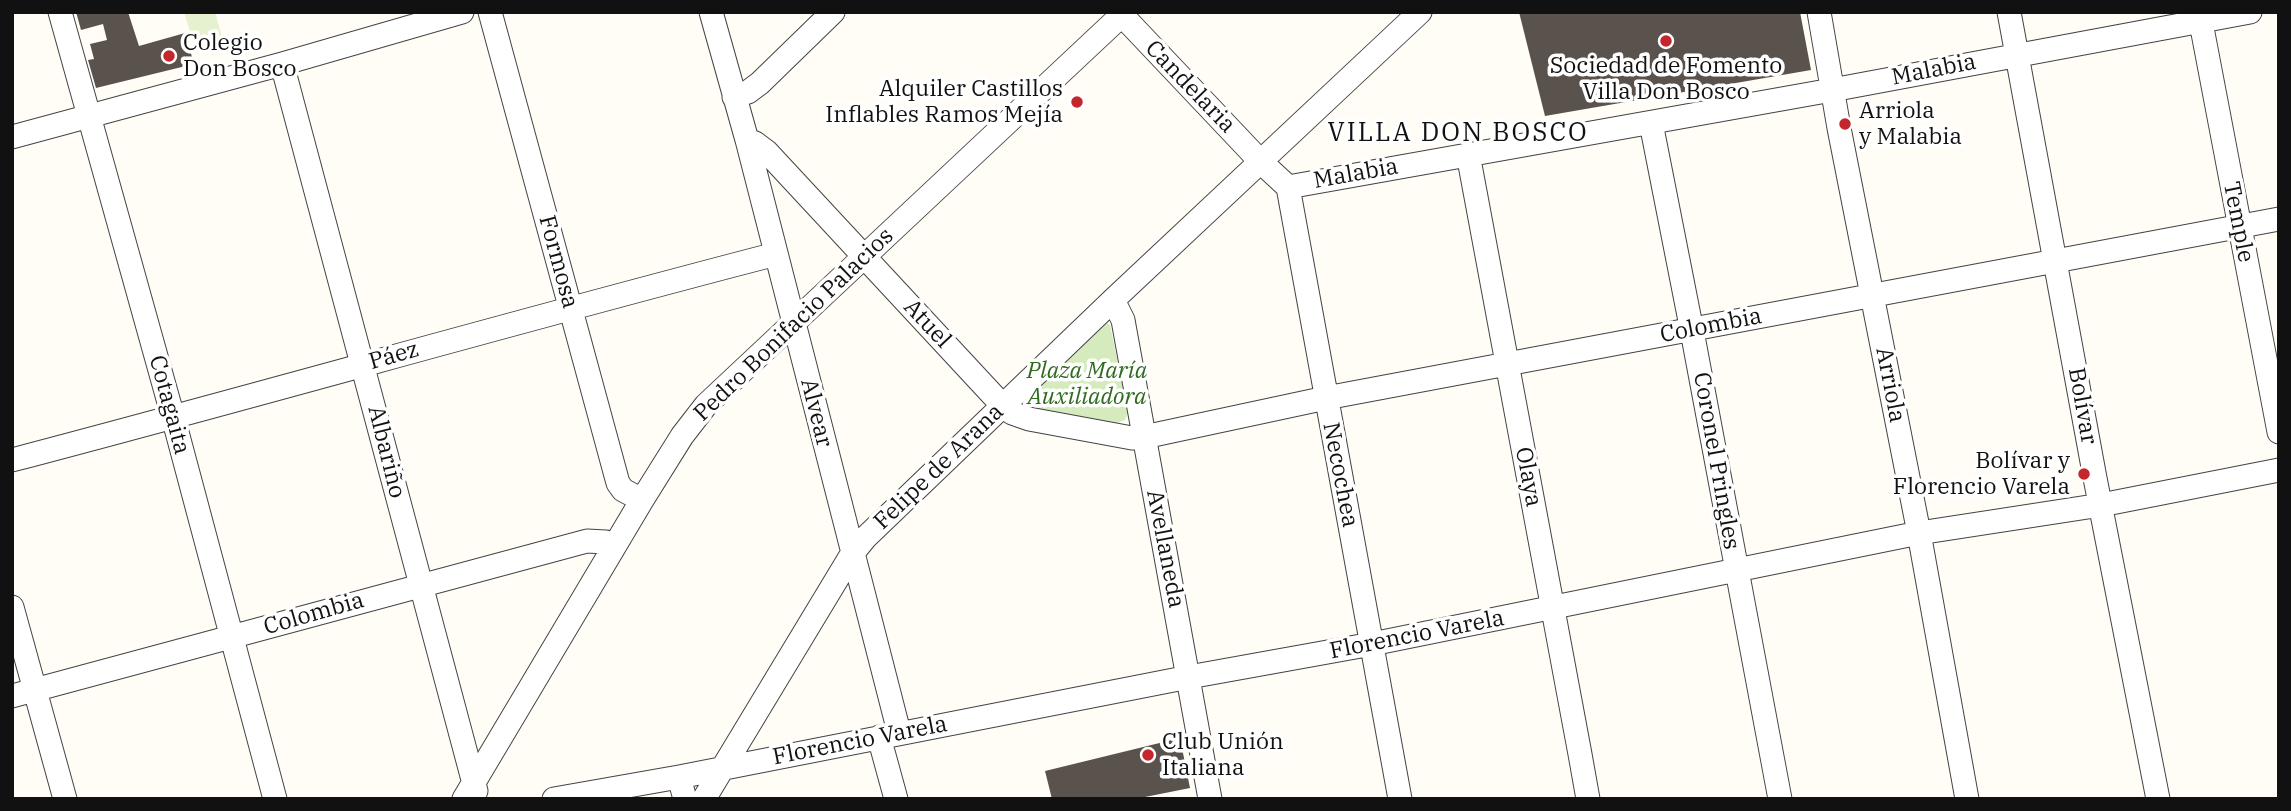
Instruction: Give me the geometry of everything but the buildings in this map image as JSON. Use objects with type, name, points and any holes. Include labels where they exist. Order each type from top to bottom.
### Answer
[{"type":"street","name":"Cotagaita","points":[[60,12],[173,417],[275,799]]},
{"type":"street","points":[[12,137],[462,12]]},
{"type":"street","name":"Formosa","points":[[490,12],[618,483],[623,490],[642,500]]},
{"type":"street","name":"Alvear","points":[[711,12],[747,140],[852,554],[889,735],[896,799]]},
{"type":"street","points":[[734,97],[748,92],[760,83],[833,12]]},
{"type":"street","name":"Felipe de Arana","points":[[704,799],[852,554],[865,538],[1113,300],[1420,12]]},
{"type":"street","name":"Arriola","points":[[1819,12],[1967,799]]},
{"type":"street","name":"Bolívar","points":[[2009,12],[2158,799]]},
{"type":"street","name":"Malabia","points":[[1287,187],[1832,90],[2200,17],[2250,12]]},
{"type":"street","name":"Candelaria","points":[[1122,13],[1261,162]]},
{"type":"street","name":"Pedro Bonifacio Palacios","points":[[472,793],[642,500],[682,436],[706,405],[1122,13]]},
{"type":"street","name":"Temple","points":[[2200,17],[2279,432]]},
{"type":"street","name":"Albariño","points":[[282,64],[363,365],[472,793]]},
{"type":"street","name":"Coronel Pringles","points":[[1651,123],[1780,799]]},
{"type":"street","name":"Atuel","points":[[747,140],[767,152],[1003,406],[1029,419],[1132,438],[1144,437]]},
{"type":"street","name":"Olaya","points":[[1468,155],[1506,365],[1555,608],[1588,799]]},
{"type":"street","points":[[1261,162],[1287,187]]},
{"type":"street","name":"Necochea","points":[[1287,187],[1400,799]]},
{"type":"street","name":"Colombia","points":[[1144,437],[1326,398],[2279,219]]},
{"type":"street","name":"Páez","points":[[12,460],[570,307],[776,254]]},
{"type":"street","name":"Avellaneda","points":[[1113,300],[1122,320],[1210,799]]},
{"type":"street","name":"Florencio Varela","points":[[554,799],[682,788],[723,768],[1372,644],[1919,533],[2101,505],[2279,470]]},
{"type":"street","name":"Colombia","points":[[12,696],[587,541],[606,542],[613,549]]},
{"type":"street","points":[[12,607],[65,799]]},
{"type":"path","points":[[1037,387],[1050,396],[1049,405]]},
{"type":"green space","points":[[184,12],[215,12],[224,44],[196,52]]},
{"type":"green space","name":"Plaza María Auxiliadora","points":[[1105,321],[1110,325],[1128,412],[1125,420],[1117,423],[1030,412],[1023,408],[1025,400]]},
{"type":"place","name":"Sociedad de Fomento Villa Don Bosco","points":[[1666,41]]},
{"type":"place","name":"Colegio Don Bosco","points":[[169,56]]},
{"type":"place","name":"Alquiler Castillos Inflables Ramos Mejía","points":[[1077,102]]},
{"type":"place","name":"Arriola y Malabia","points":[[1845,124]]},
{"type":"place","name":"Bolívar y Florencio Varela","points":[[2084,474]]},
{"type":"place","name":"Club Unión Italiana","points":[[1148,755]]},
{"type":"district","name":"VILLA DON BOSCO","points":[[1458,133]]}]
